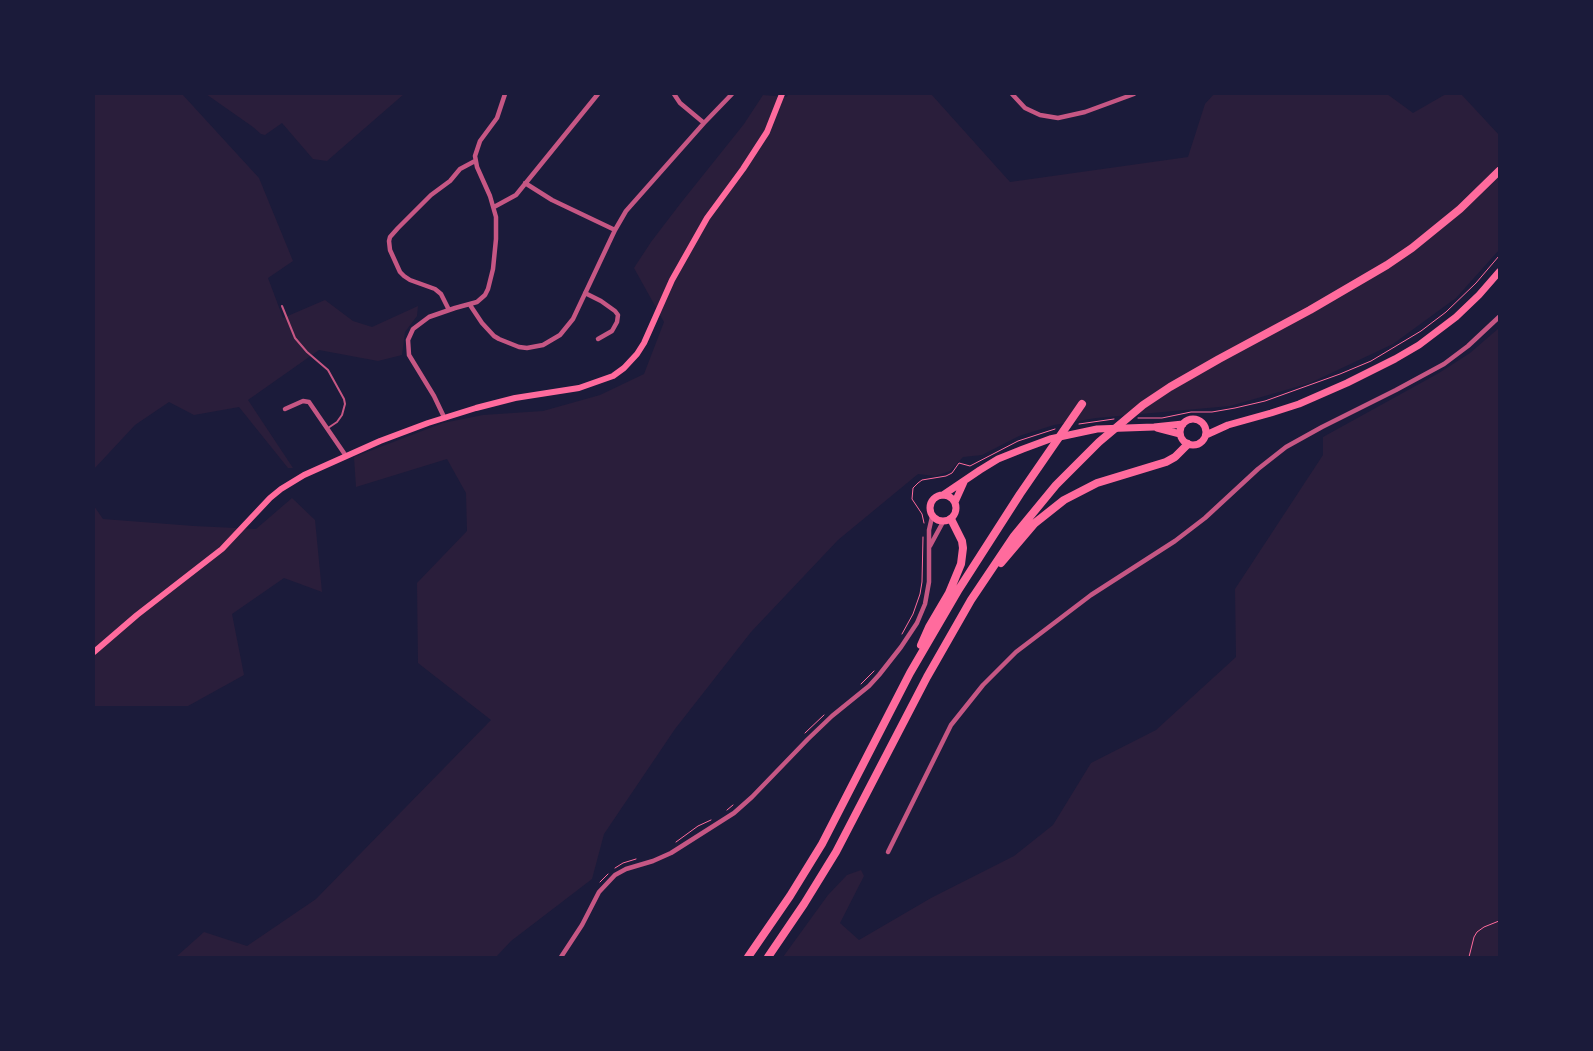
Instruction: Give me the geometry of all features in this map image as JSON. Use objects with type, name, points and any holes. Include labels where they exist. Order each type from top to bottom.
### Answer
[{"type":"highway","points":[[768,957],[836,852],[927,677],[971,600],[1014,536],[1056,485],[1100,442],[1143,405],[1219,359],[1318,306],[1387,265],[1447,220],[1499,171]]},
{"type":"highway","points":[[748,957],[790,896],[822,844],[910,672],[959,589],[1020,494],[1082,404]]},
{"type":"highway","points":[[971,600],[1035,523],[1064,500],[1097,483],[1166,462],[1175,457],[1188,444]]},
{"type":"highway","points":[[910,672],[929,627],[949,593],[961,564],[962,541],[947,521]]},
{"type":"main road","points":[[94,652],[137,615],[222,549],[270,498],[304,474],[403,432],[444,417],[514,398],[579,388],[613,376],[624,368],[644,343],[672,280],[707,218],[743,169],[766,132],[782,94]]},
{"type":"main road","points":[[1206,435],[1204,425],[1200,420],[1188,420],[1180,429],[1183,440],[1188,444],[1199,444],[1206,435],[1228,425],[1272,413],[1347,383],[1407,353],[1430,337],[1456,317],[1499,272]]},
{"type":"main road","points":[[1154,428],[1183,424]]},
{"type":"main road","points":[[1204,425],[1228,425]]},
{"type":"main road","points":[[964,482],[955,502],[956,512],[947,521],[936,520],[932,517],[930,510],[931,502],[936,497],[943,495],[998,460],[1050,439],[1097,429],[1132,427],[1154,428],[1180,434]]},
{"type":"main road","points":[[943,495],[950,497],[955,502]]},
{"type":"street","points":[[444,417],[434,396],[412,361],[407,346],[408,340],[413,329],[429,317],[470,305],[482,299],[488,289],[493,270],[497,226],[494,207],[475,161],[475,151],[497,118],[505,94]]},
{"type":"street","points":[[494,207],[516,195],[598,94]]},
{"type":"street","points":[[674,94],[680,103],[704,123]]},
{"type":"street","points":[[470,305],[489,331],[498,339],[519,348],[548,343],[564,332],[573,319],[615,230],[626,211],[732,94]]},
{"type":"street","points":[[1012,94],[1025,108],[1040,115],[1058,118],[1085,112],[1134,94]]},
{"type":"street","points":[[449,310],[441,294],[435,289],[410,280],[400,272],[390,250],[389,241],[398,228],[431,196],[450,181],[460,170],[475,161]]},
{"type":"street","points":[[526,183],[552,200],[615,230]]},
{"type":"street","points":[[585,292],[616,311],[618,315],[617,322],[612,331],[598,339]]},
{"type":"street","points":[[888,852],[951,726],[983,685],[1016,652],[1091,595],[1175,541],[1205,518],[1258,469],[1286,447],[1444,364],[1481,335],[1499,317]]},
{"type":"street","points":[[285,409],[298,402],[307,401],[328,428],[346,456]]},
{"type":"street","points":[[561,957],[582,925],[600,892],[615,875],[626,869],[653,861],[671,853],[734,813],[820,728],[863,692],[902,648],[917,623],[925,604],[929,582],[929,530],[932,517]]},
{"type":"street","points":[[930,548],[947,521]]},
{"type":"lane","points":[[282,306],[295,338],[307,352],[328,370],[344,398],[345,404],[342,415],[328,428]]},
{"type":"path","points":[[1134,418],[1162,418],[1191,412],[1212,412],[1243,406],[1274,398],[1371,361],[1415,335],[1446,312],[1476,283],[1499,256]]},
{"type":"path","points":[[1076,424],[1118,419]]},
{"type":"path","points":[[924,523],[922,514],[912,499],[914,488],[922,480],[946,476],[952,473],[960,463],[970,466],[1018,441],[1040,432],[1061,427]]},
{"type":"path","points":[[900,636],[913,614],[920,594],[924,530]]},
{"type":"path","points":[[857,688],[874,671]]},
{"type":"path","points":[[800,738],[829,711]]},
{"type":"path","points":[[727,810],[736,803]]},
{"type":"path","points":[[673,846],[683,836],[698,826],[712,820]]},
{"type":"path","points":[[598,885],[606,875],[618,866],[642,858]]},
{"type":"path","points":[[1469,957],[1474,937],[1478,932],[1484,927],[1499,921]]},
{"type":"shaded area","points":[[94,94],[182,94],[259,178],[293,261],[268,278],[283,318],[325,300],[353,321],[372,327],[418,306],[417,316],[405,332],[402,355],[378,361],[319,350],[248,400],[293,468],[288,468],[239,407],[194,415],[169,402],[135,425],[94,469]]},
{"type":"shaded area","points":[[206,94],[404,94],[327,161],[313,159],[282,123],[265,135],[261,134]]},
{"type":"shaded area","points":[[788,94],[931,94],[1010,182],[1188,157],[1205,104],[1214,94],[1387,94],[1413,113],[1446,94],[1461,94],[1499,135],[1499,250],[1456,298],[1393,344],[1310,383],[1230,406],[1096,418],[1054,425],[1019,436],[982,455],[963,457],[950,471],[935,476],[918,474],[838,540],[751,632],[675,729],[604,834],[592,879],[511,941],[496,957],[176,957],[204,932],[247,946],[316,899],[491,720],[418,663],[417,583],[467,531],[466,493],[447,459],[356,487],[354,457],[443,423],[483,415],[543,411],[600,395],[644,374],[664,322],[634,268],[680,204],[744,124],[763,95],[787,97]]},
{"type":"shaded area","points":[[1499,328],[1499,957],[783,957],[828,895],[847,875],[861,870],[864,876],[840,923],[859,940],[931,898],[1014,856],[1053,825],[1091,763],[1156,730],[1236,657],[1235,589],[1323,455],[1323,437],[1439,373],[1470,353]]},
{"type":"shaded area","points":[[292,498],[315,520],[322,592],[284,578],[232,614],[244,675],[188,706],[94,706],[94,506],[103,519],[256,529]]}]
